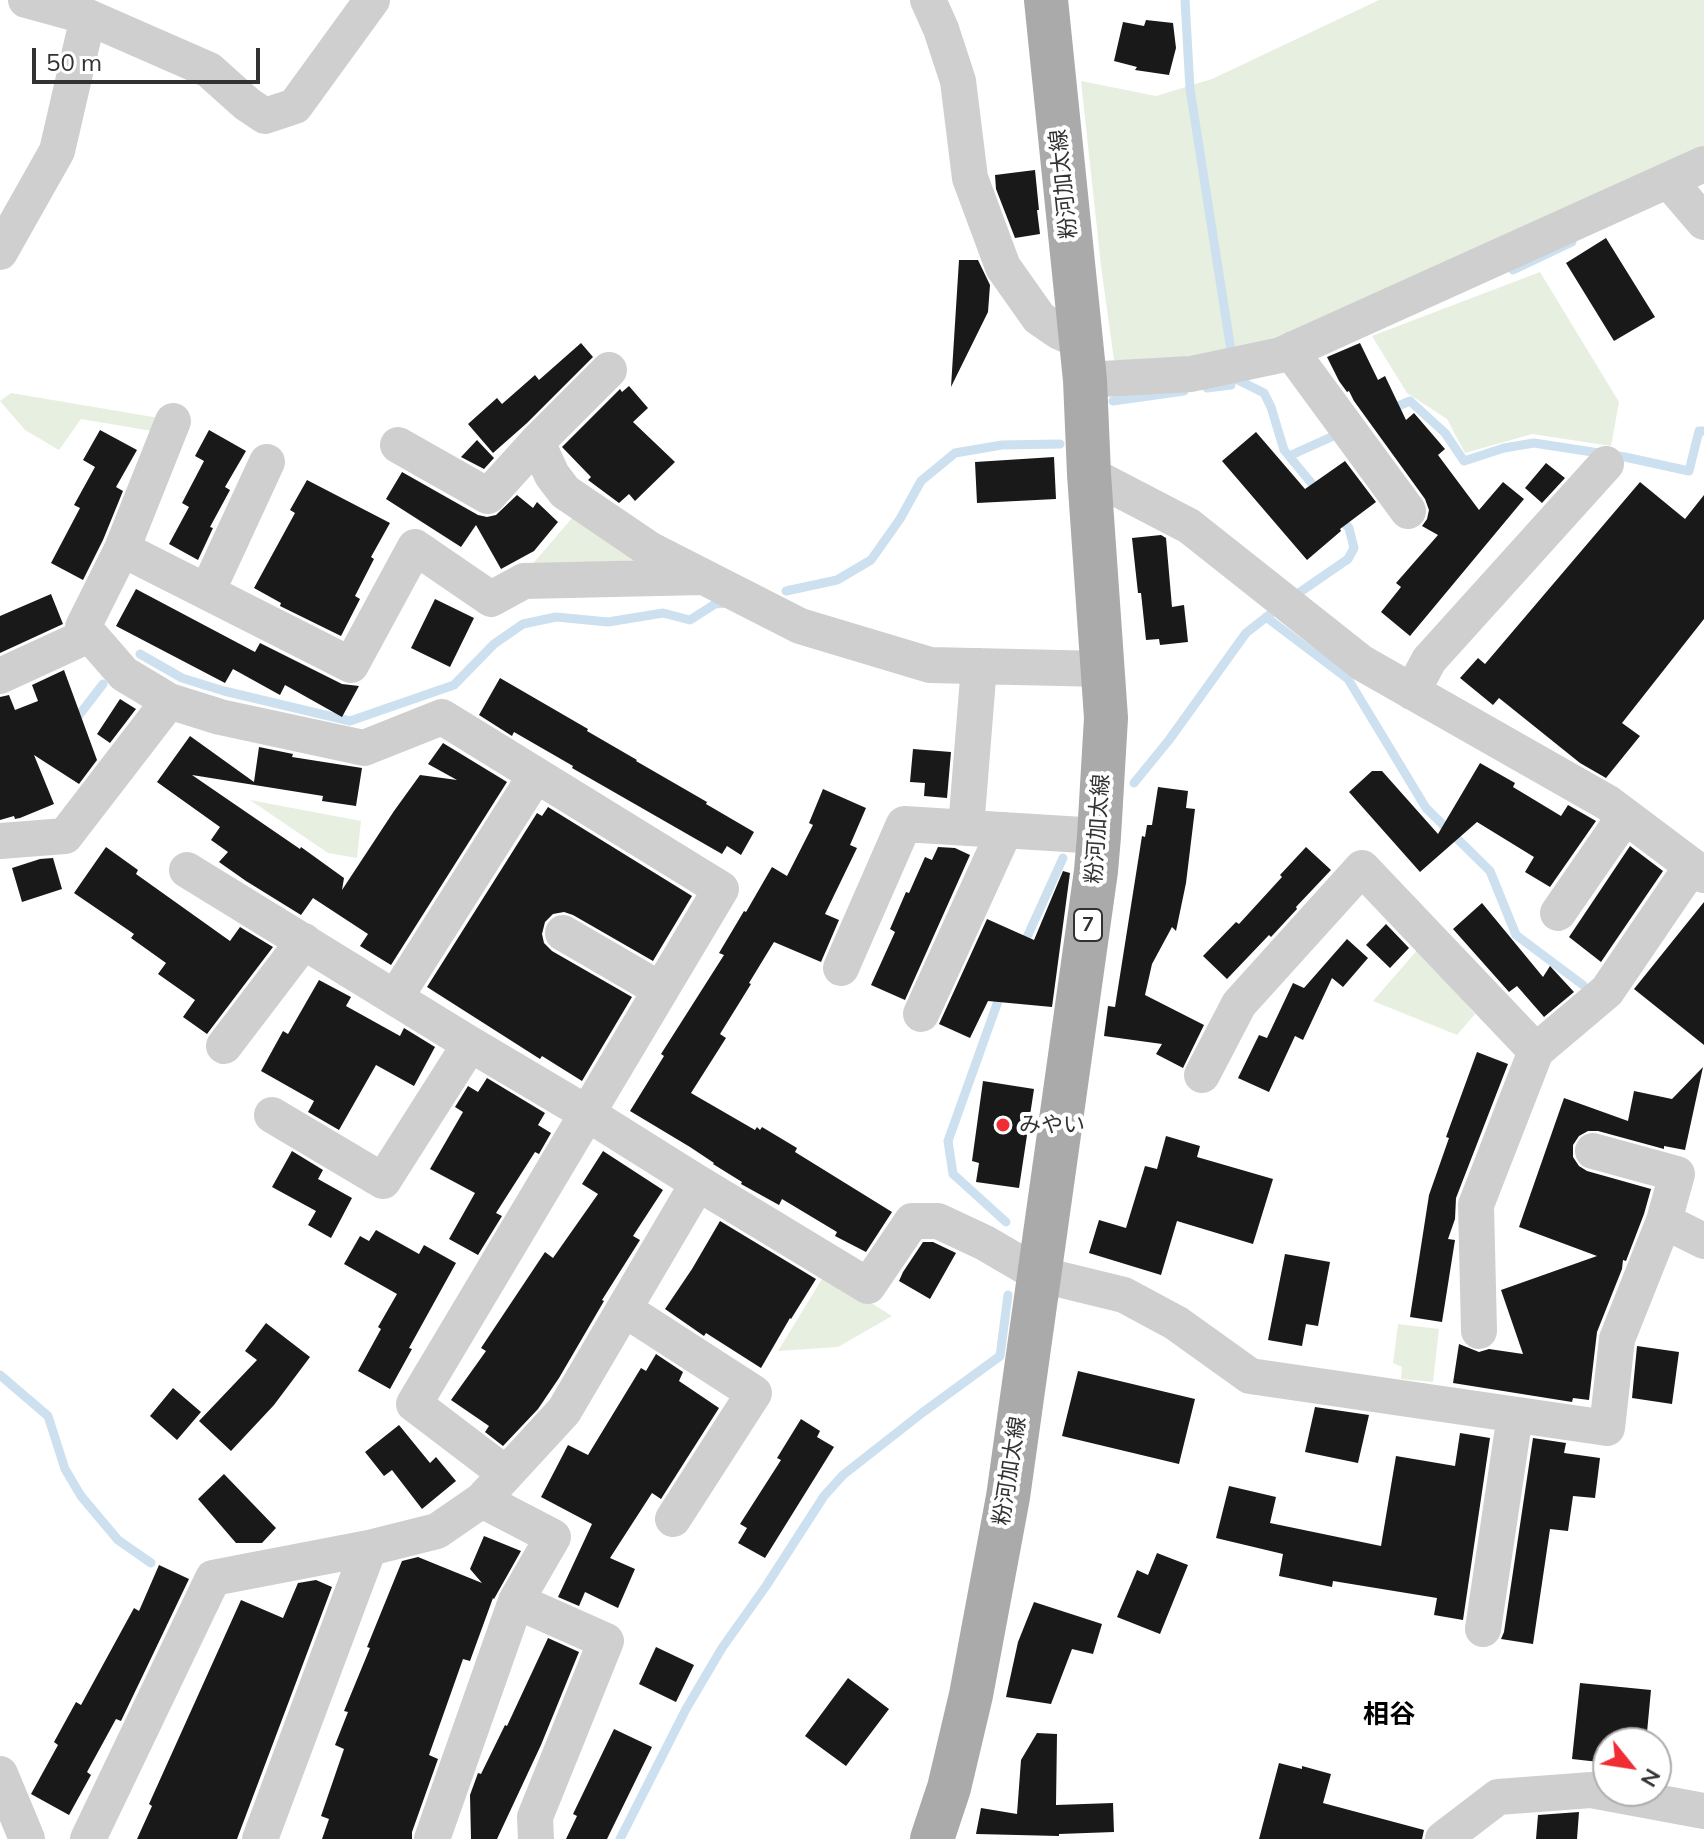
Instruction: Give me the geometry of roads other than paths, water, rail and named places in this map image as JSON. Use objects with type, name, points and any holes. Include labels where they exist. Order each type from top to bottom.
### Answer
[{"type":"main road","name":"粉河加太線","points":[[932,1839],[949,1788],[974,1679],[1008,1497],[1099,836],[1106,718],[1103,669],[1083,361],[1046,0]]},
{"type":"street","points":[[26,0],[88,17],[209,70],[265,116],[295,106],[372,0]]},
{"type":"street","points":[[928,0],[958,81],[970,178],[1003,267],[1039,318],[1058,331],[1083,361],[1191,374],[1281,355],[1685,200],[1704,164]]},
{"type":"street","points":[[0,252],[57,151],[88,17]]},
{"type":"street","points":[[1293,349],[1298,361],[1408,511]]},
{"type":"street","points":[[398,445],[488,496],[609,370]]},
{"type":"street","points":[[173,421],[122,549],[83,627],[124,674],[169,701],[220,717],[364,748],[442,717],[721,889],[414,1404],[506,1474]]},
{"type":"street","points":[[537,442],[552,475],[565,492],[649,549],[800,626],[930,665],[1103,669]]},
{"type":"street","points":[[207,592],[267,462]]},
{"type":"street","points":[[1412,692],[1429,660],[1606,464]]},
{"type":"street","points":[[1089,474],[1189,526],[1362,663],[1608,803],[1698,871],[1607,991],[1536,1051],[1476,1205],[1479,1331]]},
{"type":"street","points":[[122,549],[351,665],[415,547],[491,599],[524,581],[703,577]]},
{"type":"street","points":[[0,676],[89,635]]},
{"type":"street","points":[[966,828],[979,666]]},
{"type":"street","points":[[0,841],[65,836],[169,701]]},
{"type":"street","points":[[395,998],[536,775]]},
{"type":"street","points":[[1558,913],[1625,816]]},
{"type":"street","points":[[841,968],[904,824],[1099,836]]},
{"type":"street","points":[[921,1014],[1005,830]]},
{"type":"street","points":[[1202,1075],[1239,1004],[1362,868],[1536,1051]]},
{"type":"street","points":[[187,870],[868,1286],[912,1221],[938,1221],[985,1243],[1038,1274],[1124,1295],[1176,1323],[1250,1376],[1607,1428],[1617,1339],[1664,1221],[1677,1174],[1593,1151]]},
{"type":"street","points":[[563,933],[661,990]]},
{"type":"street","points":[[224,1046],[304,941]]},
{"type":"street","points":[[272,1115],[383,1181],[470,1044]]},
{"type":"street","points":[[88,1839],[213,1578],[369,1548],[437,1531],[482,1500],[564,1411],[698,1183]]},
{"type":"street","points":[[1664,1221],[1704,1241]]},
{"type":"street","points":[[624,1309],[754,1393],[673,1519]]},
{"type":"street","points":[[1483,1629],[1515,1415]]},
{"type":"street","points":[[432,1839],[516,1601],[553,1537],[482,1500]]},
{"type":"street","points":[[260,1839],[369,1548]]},
{"type":"street","points":[[516,1601],[606,1641],[535,1817],[536,1839]]},
{"type":"street","points":[[0,1774],[27,1839]]},
{"type":"street","points":[[1443,1839],[1498,1797],[1591,1790],[1704,1811]]},
{"type":"waterway","points":[[1185,0],[1190,89],[1232,357]]},
{"type":"waterway","points":[[1513,270],[1572,242]]},
{"type":"waterway","points":[[1235,376],[1264,393],[1284,450],[1318,491]]},
{"type":"waterway","points":[[1207,388],[1231,385]]},
{"type":"waterway","points":[[1113,401],[1184,391]]},
{"type":"waterway","points":[[1389,410],[1410,401],[1445,433],[1464,461],[1504,448],[1534,443],[1689,471],[1699,431],[1704,431]]},
{"type":"waterway","points":[[1289,456],[1338,434]]},
{"type":"waterway","points":[[786,591],[837,580],[871,560],[900,519],[921,481],[955,453],[1002,445],[1060,444]]},
{"type":"waterway","points":[[1290,599],[1348,559],[1354,548],[1349,528],[1340,518]]},
{"type":"waterway","points":[[140,654],[182,678],[350,721],[454,685],[494,644],[523,624],[556,617],[608,622],[663,613],[690,620],[715,604],[726,603]]},
{"type":"waterway","points":[[1134,783],[1246,633],[1278,608]]},
{"type":"waterway","points":[[1266,617],[1348,679],[1426,808],[1490,871],[1516,935],[1583,985]]},
{"type":"waterway","points":[[73,723],[103,684]]},
{"type":"waterway","points":[[1022,948],[1063,858]]},
{"type":"waterway","points":[[1002,990],[948,1141],[953,1174],[1006,1222]]},
{"type":"waterway","points":[[620,1839],[686,1709],[722,1648],[824,1496],[843,1475],[1000,1356],[1008,1295]]},
{"type":"waterway","points":[[0,1375],[48,1416],[65,1469],[81,1496],[118,1540],[151,1563]]},
{"type":"place","name":"みやい","points":[[1003,1125]]},
{"type":"district","name":"相谷","points":[[1389,1715]]}]
